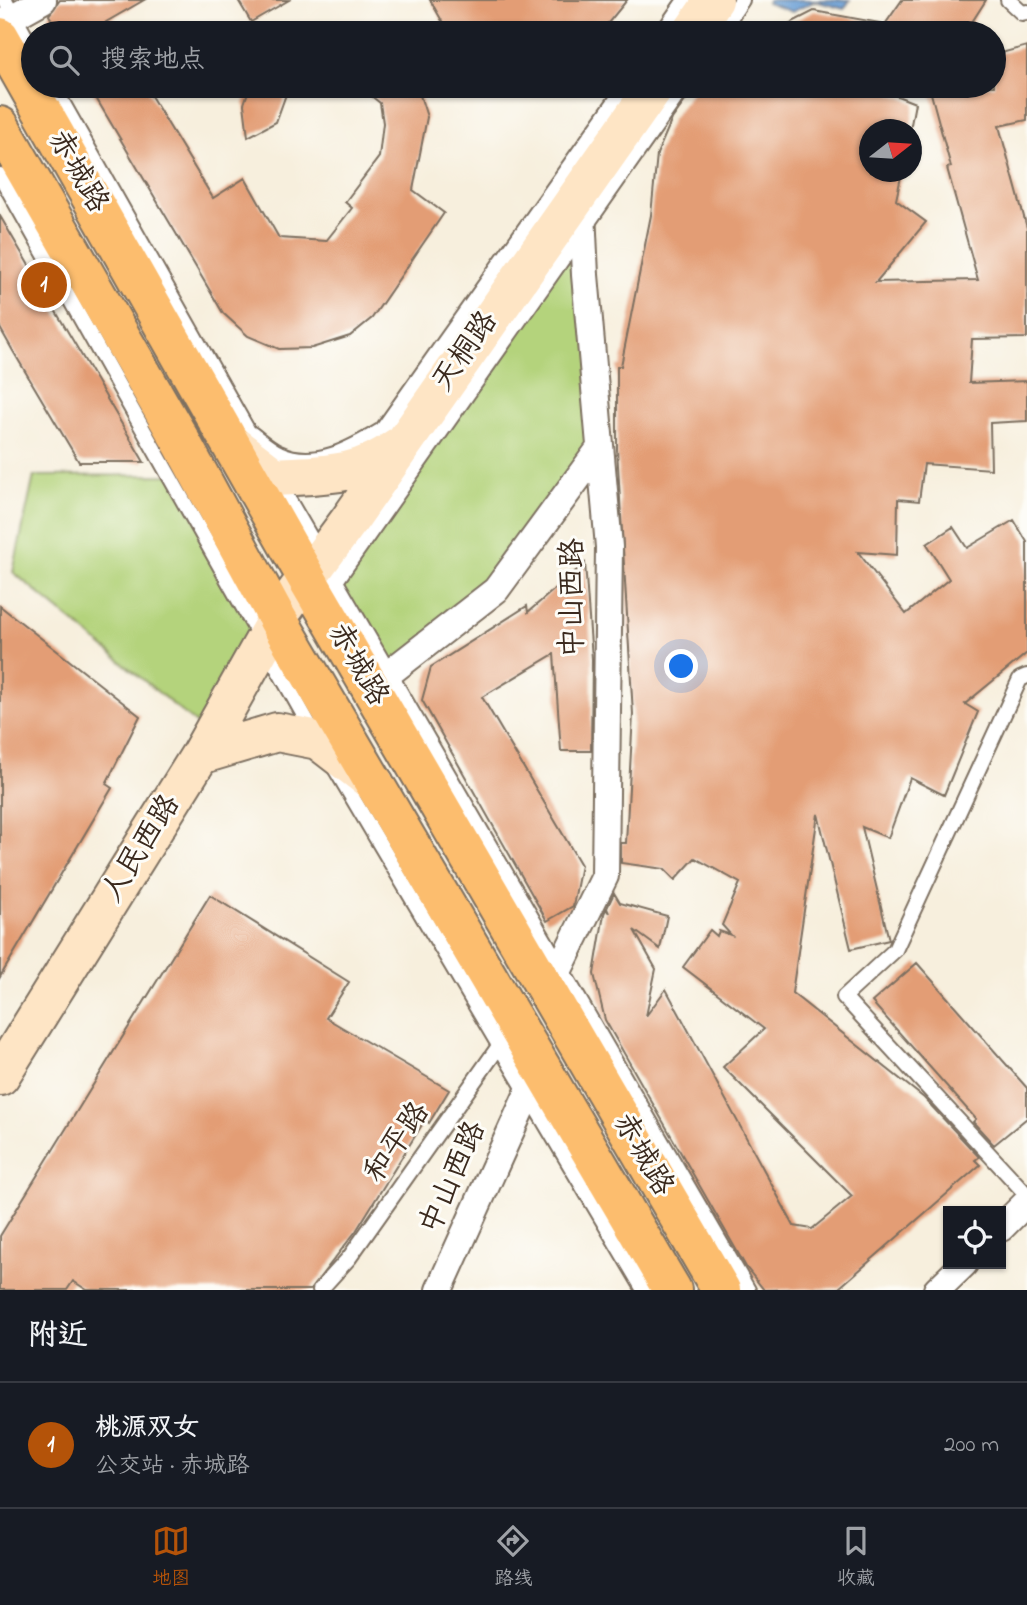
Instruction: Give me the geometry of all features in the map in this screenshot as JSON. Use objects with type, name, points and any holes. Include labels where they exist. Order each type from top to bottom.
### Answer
[{"type":"main road","points":[[699,21],[714,0]]},
{"type":"main road","name":"赤城路","points":[[5,19],[21,48]]},
{"type":"main road","name":"赤城路","points":[[49,98],[239,437],[321,572],[554,980],[721,1290]]},
{"type":"main road","name":"天桐路","points":[[270,630],[321,572],[401,443],[647,98]]},
{"type":"main road","name":"赤城路","points":[[0,126],[181,443],[270,630],[375,784],[672,1290]]},
{"type":"main road","points":[[239,437],[275,477],[347,473],[382,458],[401,443]]},
{"type":"main road","name":"人民西路","points":[[0,1076],[200,755],[270,630]]},
{"type":"main road","points":[[200,755],[277,732],[318,740],[375,784]]},
{"type":"street","points":[[5,19],[43,0]]},
{"type":"street","name":"中山西路","points":[[554,980],[605,876],[609,547],[581,191]]},
{"type":"street","points":[[388,674],[496,590],[600,448]]},
{"type":"street","name":"中山西路","points":[[439,1290],[528,1093]]},
{"type":"street","points":[[1006,1223],[1027,1202]]},
{"type":"street","points":[[937,1290],[959,1269]]},
{"type":"lane","points":[[670,21],[685,0]]},
{"type":"lane","points":[[728,21],[742,0]]},
{"type":"lane","points":[[1008,0],[1022,13],[1027,12]]},
{"type":"lane","points":[[5,19],[21,37]]},
{"type":"lane","points":[[59,98],[239,437],[279,454],[315,459],[349,450],[382,430],[617,98]]},
{"type":"lane","points":[[321,572],[582,230],[676,98]]},
{"type":"lane","points":[[0,175],[270,630],[318,740],[644,1290]]},
{"type":"lane","points":[[275,477],[321,572],[388,674],[554,980],[748,1290]]},
{"type":"lane","points":[[1027,676],[1020,678],[895,950],[844,997],[1027,1195]]},
{"type":"lane","name":"和平路","points":[[320,1290],[349,1258],[515,1023]]},
{"type":"green space","points":[[582,230],[600,448],[496,590],[388,674],[336,581]]},
{"type":"green space","points":[[171,475],[263,642],[211,736],[13,572],[34,476]]},
{"type":"water","points":[[768,0],[850,0],[844,9],[815,1],[792,12],[767,3]]},
{"type":"building","points":[[60,0],[144,0],[108,21],[52,21],[49,15]]},
{"type":"building","points":[[238,0],[289,0],[253,21]]},
{"type":"building","points":[[430,0],[627,0],[610,21],[442,21]]},
{"type":"building","points":[[902,0],[986,0],[973,21],[887,21]]},
{"type":"building","points":[[814,11],[869,21],[794,21]]},
{"type":"building","points":[[1027,46],[1027,120],[999,126],[1027,228],[1027,338],[972,339],[969,383],[1027,381],[1027,421],[990,423],[991,469],[924,464],[919,501],[898,499],[897,555],[858,552],[906,614],[949,579],[927,544],[953,527],[967,548],[1014,520],[1027,542],[1027,653],[965,704],[978,712],[944,795],[910,778],[888,838],[862,827],[889,940],[851,949],[818,814],[792,993],[924,1098],[979,1157],[975,1160],[980,1165],[839,1288],[764,1290],[746,1267],[605,1020],[594,974],[604,914],[606,909],[609,913],[607,908],[614,893],[620,903],[667,916],[660,949],[634,930],[656,969],[646,1016],[666,989],[794,1226],[812,1229],[852,1196],[723,1067],[764,1029],[683,967],[710,930],[717,936],[719,931],[731,935],[722,925],[740,883],[695,858],[675,880],[664,869],[621,863],[621,843],[626,843],[633,714],[617,449],[617,366],[621,366],[651,215],[657,154],[672,119],[687,98],[902,98],[915,103],[912,119],[859,119],[859,182],[900,182],[896,200],[926,222],[876,282],[978,280],[947,168],[951,167],[932,98],[1006,98],[1006,52]]},
{"type":"building","points":[[96,98],[152,98],[213,198],[245,178],[279,238],[326,241],[352,208],[345,202],[379,157],[383,123],[380,103],[374,98],[421,98],[427,117],[413,190],[444,213],[372,318],[350,336],[312,348],[279,349],[248,336],[223,313]]},
{"type":"building","points":[[246,98],[285,98],[276,122],[248,137],[244,104]]},
{"type":"building","points":[[0,216],[144,462],[79,462],[13,351],[0,328]]},
{"type":"building","points":[[585,563],[592,659],[591,751],[561,751],[554,654],[482,697],[581,865],[573,906],[547,921],[422,700],[431,667],[527,606],[528,612]]},
{"type":"building","points":[[0,606],[140,716],[106,784],[112,788],[0,977]]},
{"type":"building","points":[[210,895],[349,982],[326,1018],[449,1090],[429,1123],[425,1120],[356,1231],[310,1290],[87,1290],[73,1281],[67,1290],[0,1290],[0,1236]]},
{"type":"building","points":[[917,963],[1027,1088],[1027,1118],[994,1145],[973,1122],[976,1119],[872,1002]]},
{"type":"place","name":"桃源双女","points":[[44,285]]}]
